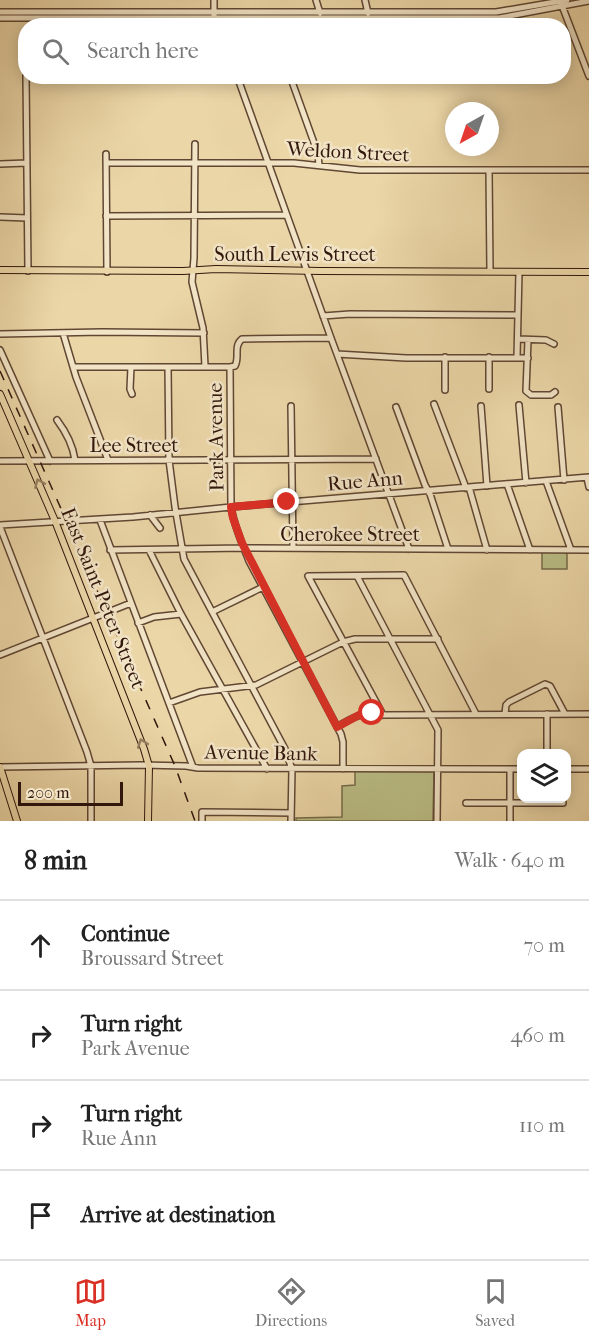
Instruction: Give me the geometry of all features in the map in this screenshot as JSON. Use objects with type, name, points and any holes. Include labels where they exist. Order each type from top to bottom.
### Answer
[{"type":"main road","name":"South Lewis Street","points":[[0,270],[589,272]]},
{"type":"main road","name":"East Saint Peter Street","points":[[0,394],[55,521],[144,749],[149,766],[147,821]]},
{"type":"main road","points":[[0,767],[17,821]]},
{"type":"street","points":[[214,0],[215,18]]},
{"type":"street","points":[[316,0],[320,15]]},
{"type":"street","points":[[365,0],[369,15]]},
{"type":"street","points":[[214,15],[266,12],[320,15],[463,15],[499,18],[563,2],[589,1]]},
{"type":"street","points":[[563,2],[569,18]]},
{"type":"street","points":[[0,12],[26,15],[214,15],[268,18],[320,15]]},
{"type":"street","points":[[266,12],[268,18]]},
{"type":"street","points":[[0,18],[26,15]]},
{"type":"street","points":[[571,25],[589,76]]},
{"type":"street","points":[[26,84],[28,271]]},
{"type":"street","points":[[240,84],[410,549]]},
{"type":"street","points":[[293,84],[318,154],[319,165]]},
{"type":"street","name":"Park Avenue","points":[[195,144],[192,282],[204,333],[205,366]]},
{"type":"street","points":[[106,154],[107,272]]},
{"type":"street","points":[[0,164],[27,163]]},
{"type":"street","name":"Weldon Street","points":[[106,163],[294,163],[360,170],[589,170]]},
{"type":"street","points":[[489,170],[490,272]]},
{"type":"street","points":[[106,216],[286,215]]},
{"type":"street","points":[[0,217],[27,218]]},
{"type":"street","points":[[517,357],[519,272]]},
{"type":"street","points":[[323,316],[350,314],[518,315]]},
{"type":"street","points":[[63,333],[73,367],[108,460]]},
{"type":"street","points":[[0,334],[204,333]]},
{"type":"street","name":"Park Avenue","points":[[331,338],[242,339],[239,341],[237,363],[230,367],[231,507],[244,548],[337,727],[343,742],[343,769]]},
{"type":"street","points":[[518,339],[546,340],[554,344]]},
{"type":"street","points":[[528,340],[526,391],[531,395],[551,395],[555,392]]},
{"type":"street","points":[[0,350],[50,461]]},
{"type":"street","points":[[337,354],[406,358],[528,358]]},
{"type":"street","points":[[445,357],[445,390]]},
{"type":"street","points":[[489,357],[489,389]]},
{"type":"street","points":[[73,367],[230,367]]},
{"type":"street","points":[[131,367],[130,390],[132,394]]},
{"type":"street","points":[[168,367],[169,460],[181,548],[184,559],[285,749],[292,768],[291,821]]},
{"type":"street","points":[[434,404],[467,487],[487,550]]},
{"type":"street","points":[[519,405],[526,483]]},
{"type":"street","points":[[291,406],[292,548]]},
{"type":"street","points":[[481,406],[487,486]]},
{"type":"street","points":[[396,407],[448,549]]},
{"type":"street","points":[[558,407],[564,480]]},
{"type":"street","points":[[57,420],[69,440],[75,460]]},
{"type":"street","name":"Lee Street","points":[[0,461],[376,459]]},
{"type":"street","points":[[588,478],[589,487]]},
{"type":"street","name":"Rue Ann","points":[[0,526],[100,520],[588,478]]},
{"type":"street","points":[[546,481],[571,550]]},
{"type":"street","points":[[507,484],[530,550]]},
{"type":"street","points":[[150,515],[160,528]]},
{"type":"street","points":[[100,520],[193,767]]},
{"type":"street","points":[[0,526],[91,766],[91,821]]},
{"type":"street","name":"Cherokee Street","points":[[110,550],[292,548],[589,550]]},
{"type":"street","points":[[149,550],[181,614],[267,769]]},
{"type":"street","points":[[383,715],[308,576],[404,575],[476,714]]},
{"type":"street","points":[[357,576],[438,730],[437,821]]},
{"type":"street","points":[[212,612],[263,587]]},
{"type":"street","points":[[0,655],[131,603]]},
{"type":"street","points":[[138,623],[154,617],[181,614]]},
{"type":"street","points":[[169,703],[200,692],[251,686],[343,642],[355,639],[438,639]]},
{"type":"street","points":[[505,714],[506,705],[509,702],[545,684],[550,686],[565,714]]},
{"type":"street","points":[[337,727],[363,714],[372,713],[383,715],[589,714]]},
{"type":"street","points":[[547,714],[547,749]]},
{"type":"street","name":"Avenue Bank","points":[[0,767],[517,769]]},
{"type":"street","points":[[510,769],[510,821]]},
{"type":"street","points":[[571,769],[589,769]]},
{"type":"street","points":[[466,803],[517,803]]},
{"type":"street","points":[[202,821],[202,812],[291,813]]},
{"type":"green space","points":[[542,552],[567,552],[567,569],[542,569]]},
{"type":"green space","points":[[355,770],[434,771],[433,821],[296,821],[296,818],[342,817],[342,786],[355,785]]},
{"type":"railway","points":[[0,371],[175,766],[195,821]]},
{"type":"route","points":[[287,502],[231,507],[249,561],[337,727],[359,715],[372,713]]}]
